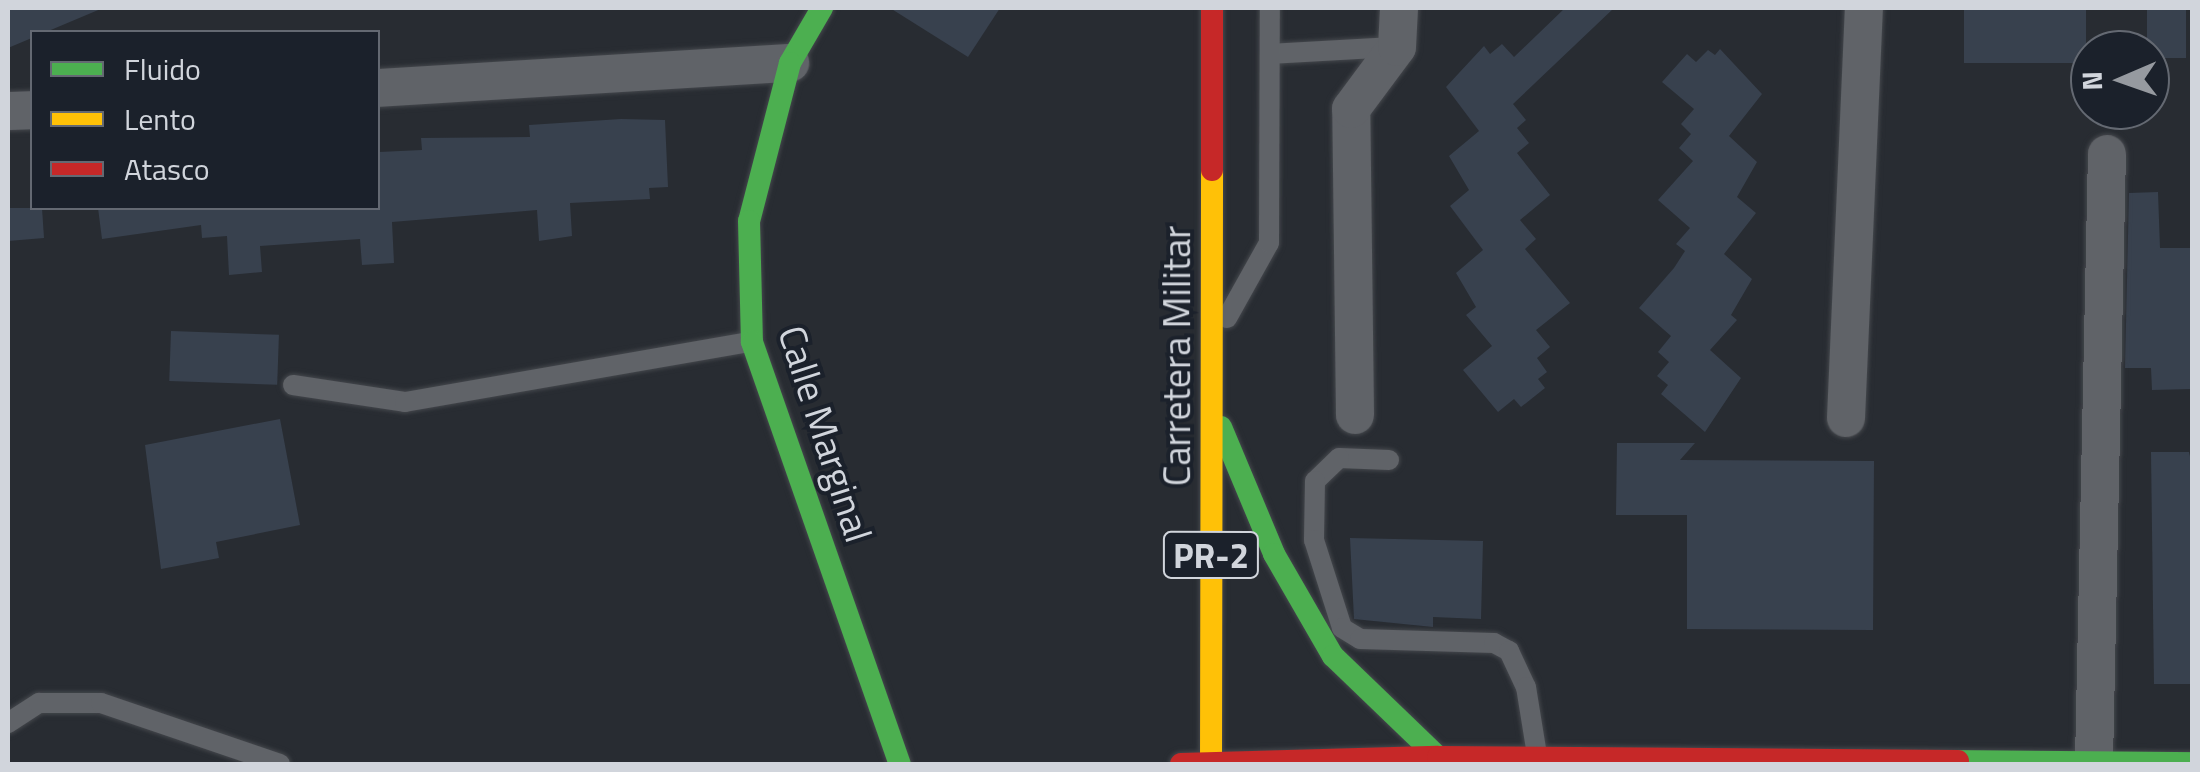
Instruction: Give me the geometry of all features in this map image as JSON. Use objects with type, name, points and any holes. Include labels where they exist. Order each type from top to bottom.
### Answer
[{"type":"street","name":"Calle Marginal","points":[[822,8],[790,62],[749,221],[752,342],[900,764]]},
{"type":"street","name":"Carretera Militar","points":[[1211,764],[1212,8]]},
{"type":"street","points":[[1355,415],[1351,109],[1397,47],[1400,8]]},
{"type":"street","points":[[1846,418],[1864,8]]},
{"type":"street","points":[[380,88],[790,62]]},
{"type":"street","points":[[2094,763],[2107,154]]},
{"type":"street","points":[[1212,403],[1274,554],[1333,656],[1434,761]]},
{"type":"street","points":[[1180,764],[1538,758],[2192,763]]},
{"type":"lane","points":[[1212,346],[1269,243],[1270,8]]},
{"type":"lane","points":[[1270,54],[1397,47]]},
{"type":"lane","points":[[294,385],[405,402],[752,342]]},
{"type":"lane","points":[[1389,460],[1339,458],[1315,481],[1314,540],[1342,628],[1360,638],[1494,644],[1509,651],[1526,686],[1538,758]]},
{"type":"lane","points":[[8,723],[39,703],[102,704],[280,764]]},
{"type":"building","points":[[8,8],[103,8],[51,30],[30,30],[30,39],[8,48]]},
{"type":"building","points":[[890,8],[1000,8],[968,57]]},
{"type":"building","points":[[1565,8],[1614,8],[1513,104],[1526,120],[1517,128],[1529,143],[1517,153],[1550,195],[1520,220],[1536,239],[1525,249],[1570,303],[1536,330],[1550,347],[1537,358],[1547,372],[1538,379],[1545,388],[1521,407],[1514,399],[1498,412],[1463,370],[1492,346],[1466,315],[1476,307],[1456,273],[1483,250],[1450,206],[1469,190],[1449,156],[1479,131],[1446,87],[1484,46],[1490,54],[1502,44],[1514,57]]},
{"type":"building","points":[[1964,8],[2086,8],[2086,30],[2070,30],[2070,63],[1964,63]]},
{"type":"building","points":[[2147,8],[2186,8],[2186,58],[2170,58],[2170,30],[2147,30]]},
{"type":"building","points":[[1720,49],[1762,94],[1729,136],[1757,162],[1737,197],[1756,213],[1724,254],[1752,279],[1731,315],[1737,320],[1710,350],[1741,378],[1705,432],[1661,394],[1668,385],[1657,376],[1669,362],[1658,352],[1671,336],[1639,308],[1685,251],[1676,244],[1690,228],[1658,200],[1693,161],[1679,148],[1691,134],[1681,124],[1694,109],[1662,82],[1687,54],[1696,62],[1708,50],[1715,55]]},
{"type":"building","points":[[665,120],[668,187],[649,188],[650,199],[570,203],[572,236],[539,241],[537,210],[392,222],[394,263],[362,265],[360,239],[260,246],[262,272],[229,275],[227,236],[202,238],[201,225],[102,239],[98,210],[380,210],[380,152],[422,150],[421,138],[530,137],[529,125]]},
{"type":"building","points":[[2158,192],[2160,248],[2192,248],[2192,389],[2152,390],[2151,368],[2125,368],[2129,193]]},
{"type":"building","points":[[8,208],[42,210],[44,238],[8,241]]},
{"type":"building","points":[[171,331],[279,335],[277,385],[169,381]]},
{"type":"building","points":[[280,419],[300,525],[216,542],[219,558],[161,569],[145,445]]},
{"type":"building","points":[[1617,443],[1695,443],[1680,460],[1874,461],[1873,630],[1687,629],[1687,515],[1616,515]]},
{"type":"building","points":[[2151,452],[2189,452],[2192,466],[2192,684],[2154,684]]},
{"type":"building","points":[[1350,538],[1483,541],[1481,619],[1433,617],[1433,627],[1354,619]]},
{"type":"traffic: fast","points":[[822,8],[790,63],[749,221],[752,342],[900,764]]},
{"type":"traffic: fast","points":[[1221,427],[1274,554],[1333,656],[1438,757]]},
{"type":"traffic: fast","points":[[1958,761],[2192,763]]},
{"type":"traffic: slow","points":[[1211,764],[1212,170]]},
{"type":"traffic: jam","points":[[1212,8],[1212,170]]},
{"type":"traffic: jam","points":[[1181,764],[1438,757],[1958,761]]}]
